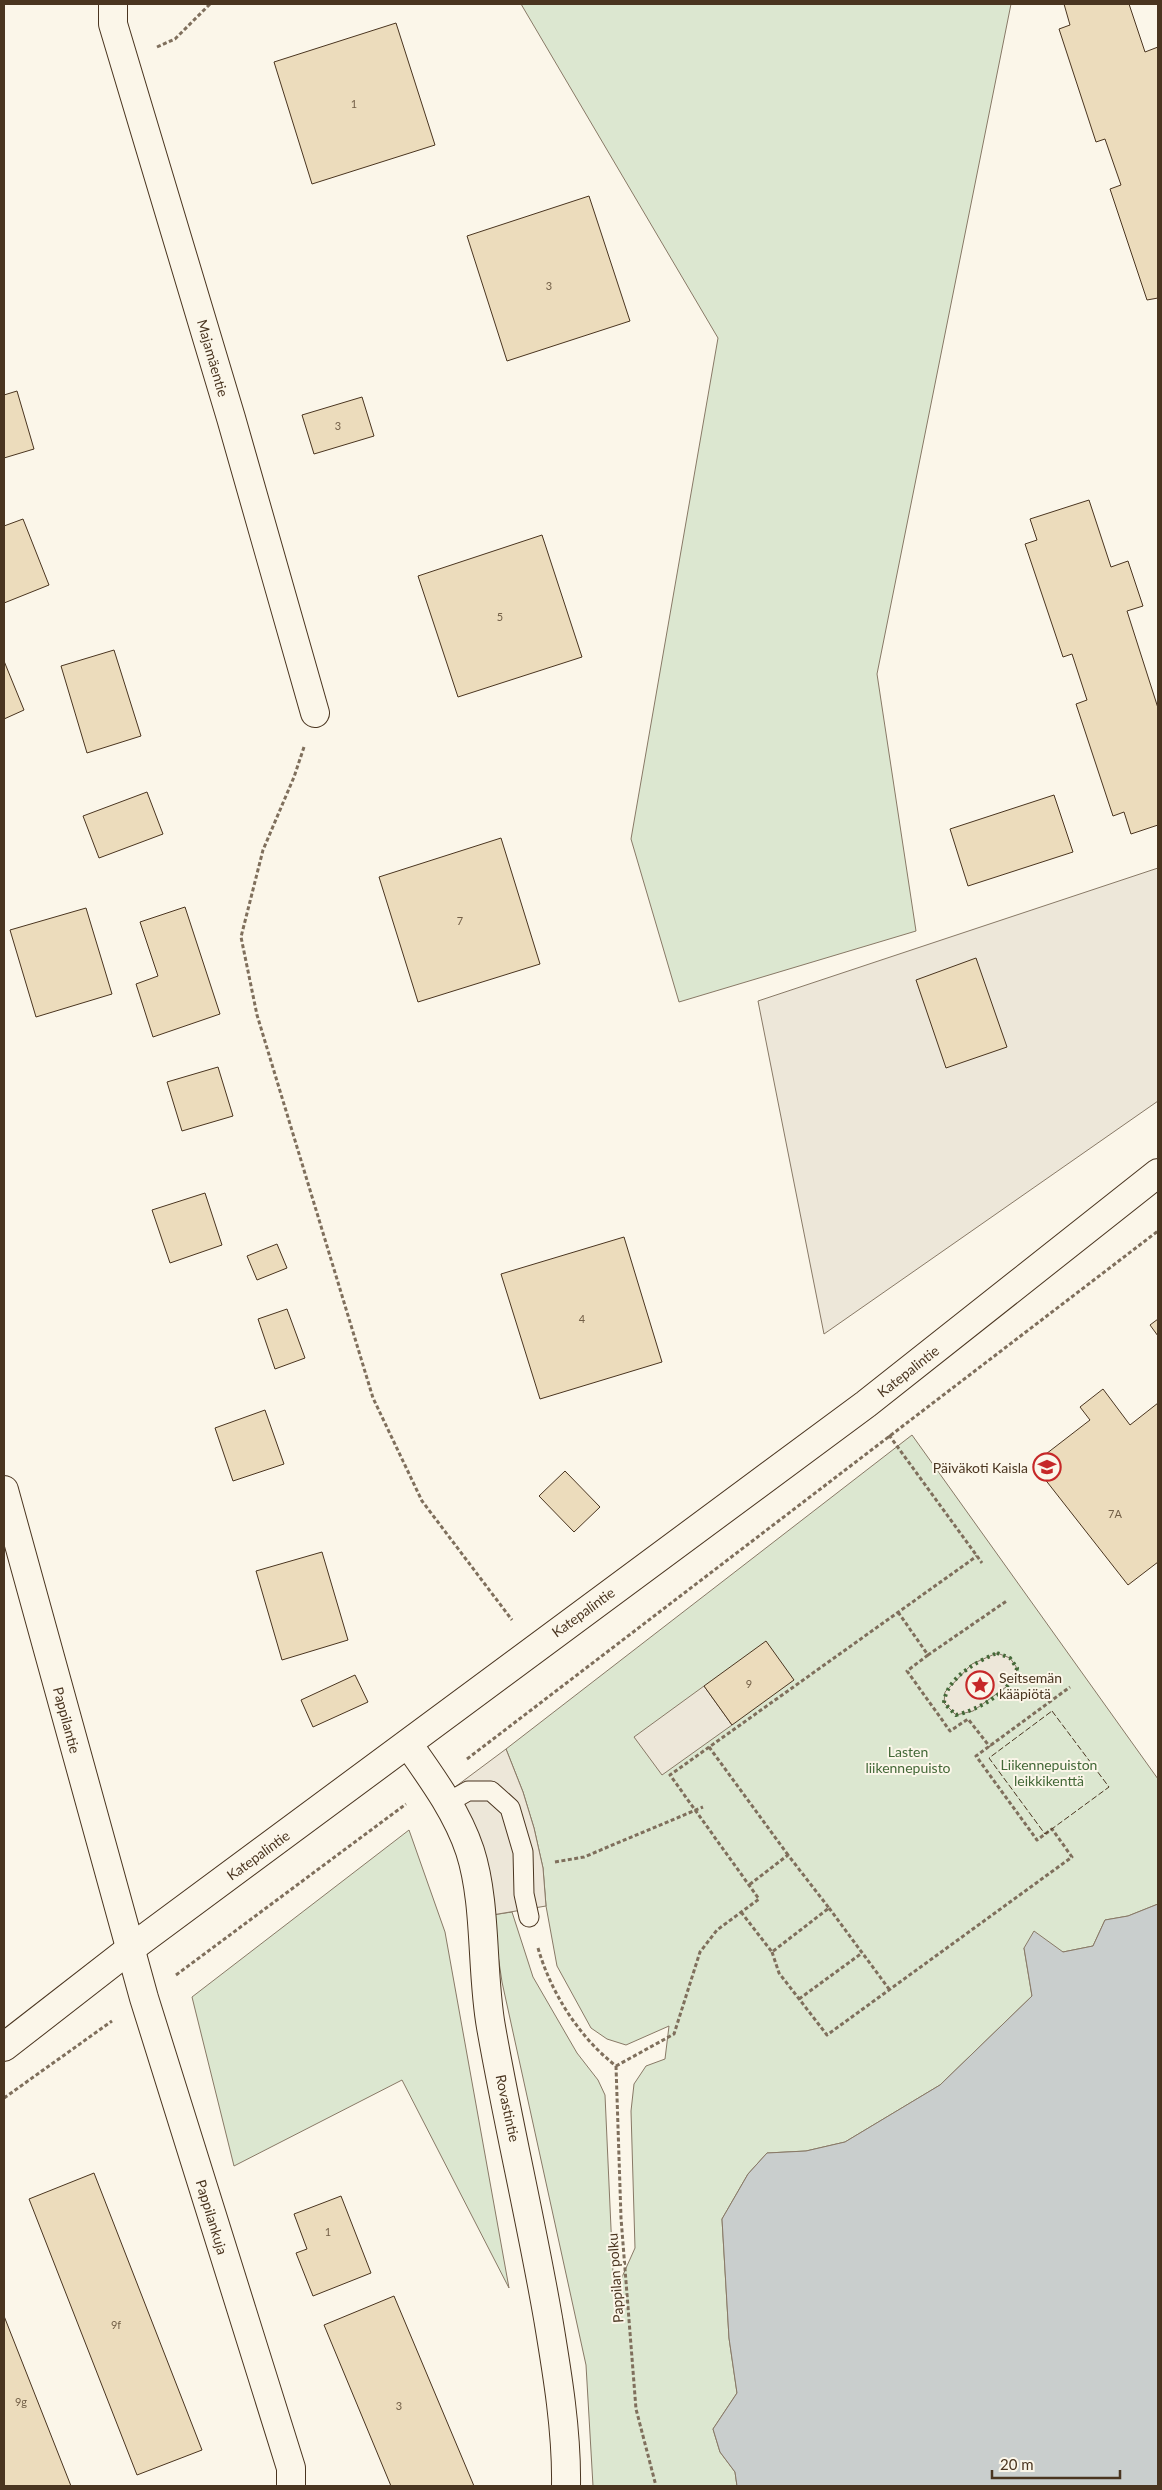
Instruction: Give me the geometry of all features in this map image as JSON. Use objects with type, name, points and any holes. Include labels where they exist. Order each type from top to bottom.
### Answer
[{"type":"street","name":"Majamäentie","points":[[113,4],[113,24],[315,713]]},
{"type":"street","name":"Katepalintie","points":[[4,2047],[130,1949],[866,1404],[1158,1173]]},
{"type":"street","name":"Pappilantie","points":[[4,1490],[130,1949]]},
{"type":"street","name":"Rovastintie","points":[[408,1744],[441,1793],[460,1826],[470,1852],[476,1880],[491,2025],[532,2227],[558,2375],[566,2486]]},
{"type":"street","name":"Pappilankuja","points":[[130,1949],[291,2468],[291,2486]]},
{"type":"lane","points":[[441,1793],[468,1790],[491,1791],[510,1808],[523,1852],[524,1894],[529,1917]]},
{"type":"path","points":[[125,61],[174,39],[210,4]]},
{"type":"path","points":[[315,713],[294,777],[263,850],[241,937],[257,1015],[373,1398],[422,1501],[533,1649]]},
{"type":"path","points":[[4,2098],[144,1998],[441,1793],[890,1436],[1158,1231]]},
{"type":"path","points":[[866,1404],[982,1563]]},
{"type":"path","points":[[529,1917],[543,1967],[569,2014],[596,2051],[616,2066],[674,2034],[700,1952],[717,1930],[759,1899],[670,1775],[977,1556]]},
{"type":"path","points":[[990,1747],[968,1719],[950,1731],[906,1671],[1008,1600]]},
{"type":"path","points":[[898,1612],[928,1655]]},
{"type":"path","points":[[741,1912],[772,1952],[779,1973],[827,2035],[1072,1857],[1052,1829],[1037,1840],[976,1756],[1070,1687]]},
{"type":"path","points":[[709,1747],[889,1989]]},
{"type":"path","points":[[523,1864],[584,1857],[703,1807]]},
{"type":"path","points":[[749,1885],[788,1855]]},
{"type":"path","points":[[772,1952],[829,1908]]},
{"type":"path","points":[[800,1999],[862,1953]]},
{"type":"path","name":"Pappilan polku","points":[[616,2066],[621,2218],[636,2409],[656,2486]]},
{"type":"green space","points":[[521,4],[1011,4],[877,674],[916,931],[679,1002],[631,839],[718,338]]},
{"type":"green space","points":[[912,1435],[1158,1779],[1158,1904],[1128,1916],[1105,1920],[1093,1946],[1063,1952],[1024,1948],[1032,1996],[940,2085],[845,2142],[806,2151],[767,2153],[748,2174],[722,2219],[729,2338],[737,2393],[713,2429],[720,2452],[735,2472],[737,2486],[593,2486],[586,2365],[502,1982],[492,1915],[512,1912],[533,1977],[577,2053],[598,2080],[605,2095],[614,2295],[635,2248],[631,2111],[634,2084],[646,2066],[665,2059],[669,2026],[626,2045],[607,2039],[591,2028],[557,1966],[546,1906],[543,1868],[534,1828],[523,1792],[506,1749]]},
{"type":"green space","points":[[409,1830],[445,1932],[509,2288],[402,2080],[234,2166],[192,1997]]},
{"type":"shaded area","points":[[1158,868],[1158,1101],[824,1334],[758,1001]]},
{"type":"shaded area","points":[[997,1653],[1010,1658],[1017,1668],[1016,1674],[1006,1687],[973,1711],[956,1715],[944,1703],[945,1692],[972,1664]]},
{"type":"shaded area","points":[[704,1686],[732,1725],[662,1775],[634,1737]]},
{"type":"shaded area","points":[[506,1749],[523,1792],[534,1828],[543,1868],[546,1906],[492,1915],[451,1790]]},
{"type":"shaded area","points":[[1158,1904],[1158,2486],[737,2486],[735,2472],[720,2452],[713,2429],[737,2393],[729,2338],[722,2219],[748,2174],[767,2153],[806,2151],[845,2142],[940,2085],[1032,1996],[1024,1948],[1034,1931],[1063,1952],[1093,1946],[1105,1920],[1128,1916]]},
{"type":"building","points":[[1064,4],[1129,4],[1145,52],[1158,47],[1158,298],[1147,300],[1110,189],[1121,185],[1105,139],[1096,142],[1059,29],[1070,25]]},
{"type":"building","points":[[396,23],[435,145],[312,184],[274,62]]},
{"type":"building","points":[[589,196],[630,321],[507,361],[467,236]]},
{"type":"building","points":[[17,391],[34,449],[4,458],[4,395]]},
{"type":"building","points":[[362,397],[374,436],[314,454],[302,415]]},
{"type":"building","points":[[1089,500],[1111,567],[1128,561],[1143,606],[1127,611],[1158,708],[1158,825],[1131,834],[1124,812],[1113,816],[1076,704],[1087,700],[1072,654],[1063,657],[1025,544],[1037,540],[1030,519]]},
{"type":"building","points":[[23,519],[49,585],[4,603],[4,526]]},
{"type":"building","points":[[542,535],[582,657],[458,697],[418,576]]},
{"type":"building","points":[[114,650],[141,736],[87,753],[61,666]]},
{"type":"building","points":[[4,661],[24,710],[4,719]]},
{"type":"building","points":[[147,792],[163,834],[99,858],[83,816]]},
{"type":"building","points":[[1054,795],[1073,852],[968,886],[950,829]]},
{"type":"building","points":[[501,838],[540,964],[418,1002],[379,877]]},
{"type":"building","points":[[185,907],[220,1014],[153,1037],[136,984],[158,976],[140,922]]},
{"type":"building","points":[[86,908],[112,994],[36,1017],[10,930]]},
{"type":"building","points":[[976,958],[1007,1047],[946,1068],[916,980]]},
{"type":"building","points":[[218,1067],[233,1116],[182,1131],[167,1082]]},
{"type":"building","points":[[205,1193],[222,1245],[170,1263],[152,1210]]},
{"type":"building","points":[[624,1237],[662,1362],[540,1399],[501,1274]]},
{"type":"building","points":[[277,1244],[287,1268],[257,1280],[247,1256]]},
{"type":"building","points":[[287,1309],[305,1358],[275,1369],[258,1319]]},
{"type":"building","points":[[1158,1319],[1158,1336],[1150,1325]]},
{"type":"building","points":[[1103,1389],[1130,1425],[1158,1403],[1158,1562],[1128,1585],[1033,1464],[1090,1420],[1080,1407]]},
{"type":"building","points":[[265,1410],[284,1464],[233,1481],[215,1428]]},
{"type":"building","points":[[565,1471],[600,1507],[574,1532],[539,1496]]},
{"type":"building","points":[[322,1552],[348,1640],[282,1660],[256,1571]]},
{"type":"building","points":[[766,1641],[794,1680],[732,1725],[704,1686]]},
{"type":"building","points":[[355,1675],[368,1702],[313,1727],[301,1700]]},
{"type":"building","points":[[94,2173],[202,2450],[137,2475],[29,2199]]},
{"type":"building","points":[[341,2196],[371,2273],[313,2296],[296,2253],[307,2249],[294,2214]]},
{"type":"building","points":[[394,2296],[474,2486],[391,2486],[324,2325]]},
{"type":"building","points":[[4,2316],[71,2486],[4,2486]]},
{"type":"hedge","points":[[997,1653],[1010,1658],[1017,1668],[1014,1677],[993,1699],[974,1709],[956,1715],[944,1703],[950,1686],[963,1672],[997,1653]]},
{"type":"fence","points":[[1052,1711],[1109,1787],[1045,1834],[989,1758],[1052,1711]]},
{"type":"place","name":"Päiväkoti Kaisla","points":[[1047,1467]]},
{"type":"place","name":"Seitsemän kääpiötä","points":[[980,1685]]},
{"type":"park label","name":"Lasten liikennepuisto","points":[[908,1759]]},
{"type":"park label","name":"Liikennepuiston leikkikenttä","points":[[1049,1772]]}]
